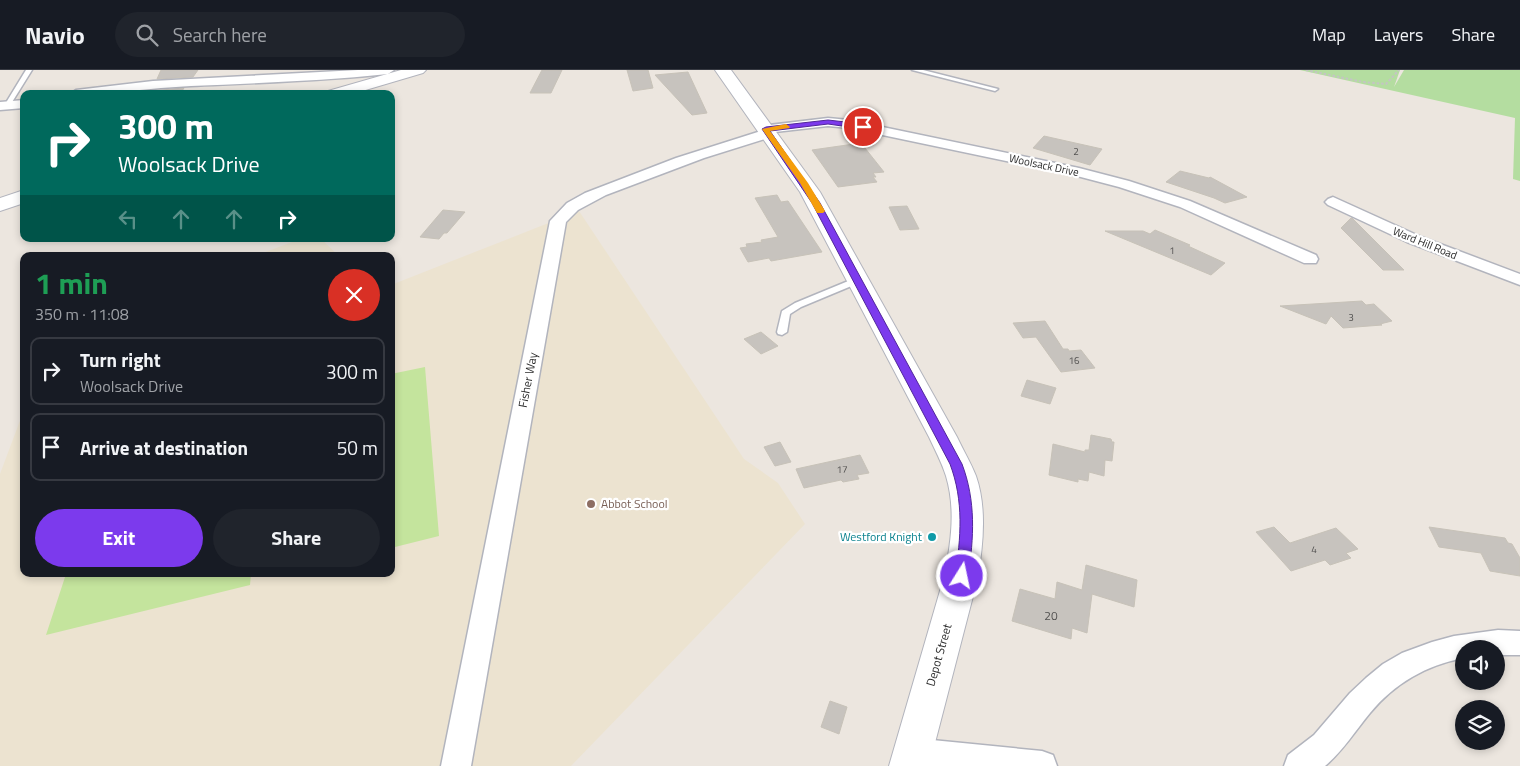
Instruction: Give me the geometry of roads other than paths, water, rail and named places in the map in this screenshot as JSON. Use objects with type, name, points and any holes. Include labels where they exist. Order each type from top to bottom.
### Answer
[{"type":"main road","points":[[348,90],[418,70]]},
{"type":"main road","name":"Depot Street","points":[[723,70],[813,198],[956,464],[966,504],[968,531],[962,576],[911,759]]},
{"type":"main road","points":[[0,205],[20,198]]},
{"type":"street","points":[[114,90],[171,84],[313,79],[388,70]]},
{"type":"street","points":[[4,106],[20,104]]},
{"type":"street","name":"Woolsack Drive","points":[[767,131],[819,123],[844,123],[1086,174],[1185,204],[1310,259]]},
{"type":"street","name":"Fisher Way","points":[[456,766],[558,221],[576,203],[600,192],[704,152],[767,131]]},
{"type":"street","name":"Ward Hill Road","points":[[1333,202],[1413,239],[1520,280]]},
{"type":"street","points":[[1299,766],[1308,761],[1329,743],[1373,690],[1401,668],[1432,654],[1466,644],[1486,641],[1520,643]]},
{"type":"street","points":[[911,759],[1042,766]]},
{"type":"lane","points":[[4,106],[29,70]]},
{"type":"lane","points":[[915,70],[995,89]]},
{"type":"lane","points":[[782,332],[785,313],[798,305],[858,280]]},
{"type":"place","name":"Abbot School","points":[[591,504]]},
{"type":"place","name":"Westford Knight","points":[[932,537]]}]
